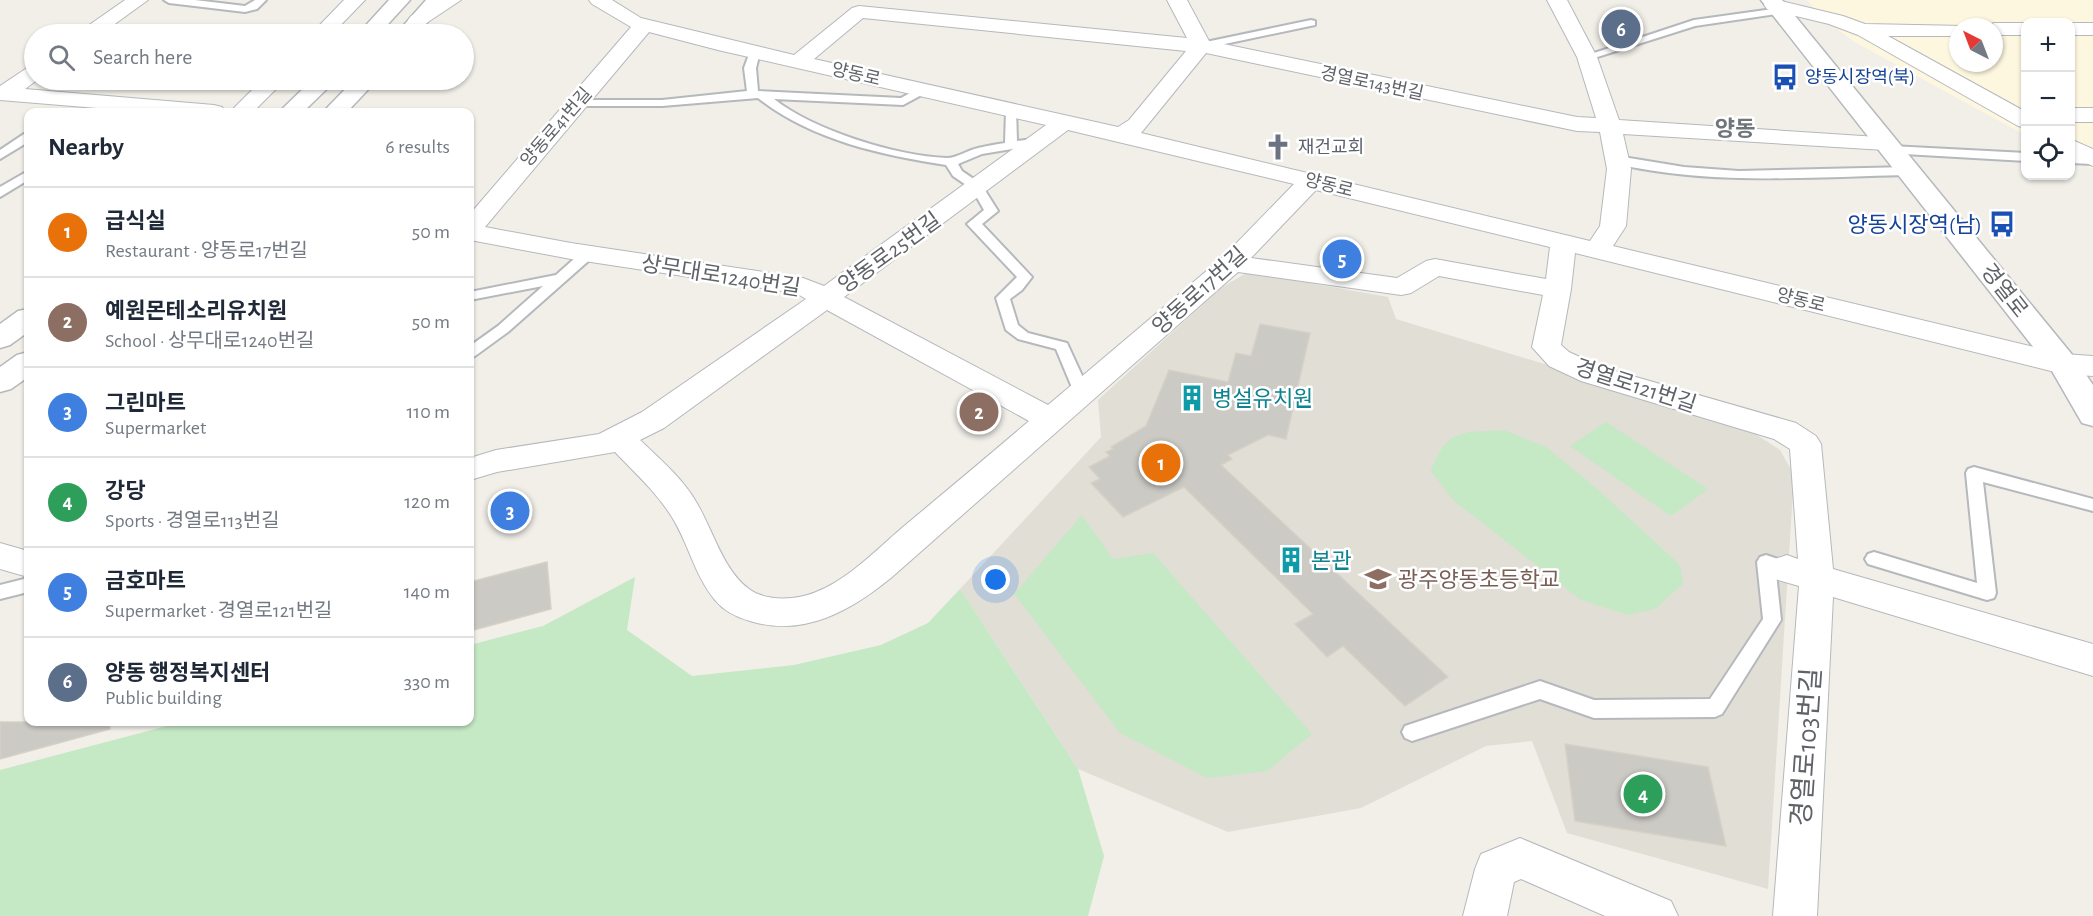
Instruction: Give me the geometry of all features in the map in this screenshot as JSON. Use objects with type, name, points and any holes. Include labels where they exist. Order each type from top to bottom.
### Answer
[{"type":"street","points":[[103,24],[138,0]]},
{"type":"street","points":[[331,24],[355,0]]},
{"type":"street","points":[[377,24],[400,0]]},
{"type":"street","points":[[415,24],[437,0]]},
{"type":"street","points":[[416,24],[451,0]]},
{"type":"street","name":"양동로","points":[[599,0],[625,18],[644,25],[1122,135],[2063,364],[2093,366]]},
{"type":"street","points":[[1122,135],[1137,125],[1201,46],[1177,0]]},
{"type":"street","points":[[1557,0],[1587,57],[1610,128],[1619,169],[1613,226],[1597,250]]},
{"type":"street","points":[[1775,5],[1836,20],[1863,30],[2021,115]]},
{"type":"street","name":"경열로","points":[[1775,5],[2063,364],[2082,392],[2093,415]]},
{"type":"street","name":"경열로143번길","points":[[800,61],[859,12],[1201,46],[1537,118],[1610,128],[1888,147]]},
{"type":"street","name":"양동로41번길","points":[[474,225],[644,25]]},
{"type":"street","points":[[2003,29],[2021,29]]},
{"type":"street","points":[[2075,29],[2093,29]]},
{"type":"street","points":[[1863,30],[1949,30]]},
{"type":"street","points":[[2,93],[24,79]]},
{"type":"street","points":[[245,108],[264,90]]},
{"type":"street","points":[[294,108],[314,90]]},
{"type":"street","points":[[338,108],[356,90]]},
{"type":"street","points":[[2,93],[169,108]]},
{"type":"street","points":[[2075,115],[2093,115]]},
{"type":"street","name":"양동로25번길","points":[[474,468],[496,461],[606,444],[653,420],[827,297],[1064,122]]},
{"type":"street","points":[[2075,149],[2093,159]]},
{"type":"street","name":"양동로17번길","points":[[620,438],[681,505],[728,593],[753,608],[775,612],[829,603],[845,594],[880,567],[1232,263],[1311,181]]},
{"type":"street","name":"상무대로1240번길","points":[[474,231],[589,254],[803,285],[1049,419]]},
{"type":"street","points":[[1232,263],[1401,287],[1435,267],[1558,290],[1563,242]]},
{"type":"street","name":"경열로121번길","points":[[1558,290],[1546,347],[1559,360],[1591,374],[1785,431],[1805,444],[1802,574]]},
{"type":"street","points":[[0,338],[24,321]]},
{"type":"street","points":[[0,382],[24,365]]},
{"type":"street","points":[[0,556],[24,563]]},
{"type":"street","points":[[1802,574],[2093,660]]},
{"type":"street","name":"경열로103번길","points":[[1795,916],[1802,574]]},
{"type":"street","points":[[1485,916],[1496,869],[1520,858],[1656,916]]},
{"type":"lane","points":[[169,0],[245,9],[253,7],[261,0]]},
{"type":"lane","points":[[1587,57],[1694,23],[1775,5]]},
{"type":"lane","points":[[1201,46],[1311,23]]},
{"type":"lane","points":[[755,52],[750,68],[758,94],[775,108],[835,136],[951,162],[957,173],[977,187],[991,211],[974,224],[1025,277],[1017,288],[1003,298],[1011,327],[1023,336],[1062,346],[1082,393]]},
{"type":"lane","points":[[576,103],[662,103],[758,94],[903,102],[923,90]]},
{"type":"lane","points":[[1011,144],[1012,110]]},
{"type":"lane","points":[[0,155],[24,140]]},
{"type":"lane","name":"양동로25번길","points":[[951,162],[979,151],[1038,141]]},
{"type":"lane","points":[[1888,147],[2021,157]]},
{"type":"lane","points":[[2075,159],[2093,159]]},
{"type":"lane","points":[[1617,160],[1684,171],[1739,175],[1908,171]]},
{"type":"lane","points":[[0,193],[24,178]]},
{"type":"lane","points":[[474,350],[589,254]]},
{"type":"lane","points":[[474,295],[562,278]]},
{"type":"lane","points":[[1874,559],[1987,593],[1974,473],[2093,505]]},
{"type":"lane","points":[[1412,732],[1540,690],[1594,709],[1715,708],[1772,620],[1766,562],[1802,574]]},
{"type":"lane","points":[[0,592],[24,586]]},
{"type":"shaded area","points":[[1807,0],[2093,0],[2093,169],[2075,160],[2075,18],[2021,18],[2021,133],[1853,41],[1823,18]]},
{"type":"shaded area","name":"광주양동초등학교","points":[[1248,272],[1388,297],[1396,319],[1551,366],[1754,433],[1780,450],[1794,475],[1768,889],[1567,833],[1532,741],[1486,746],[1361,808],[1228,832],[1078,769],[960,589],[1101,437],[1098,400],[1221,288]]},
{"type":"green space","points":[[1606,422],[1708,489],[1671,516],[1570,446]]},
{"type":"green space","points":[[1504,430],[1546,447],[1595,487],[1680,565],[1683,584],[1655,609],[1628,615],[1581,600],[1453,500],[1431,471],[1443,446],[1458,435],[1478,431]]},
{"type":"green space","points":[[1082,515],[1113,559],[1153,553],[1312,734],[1267,771],[1207,778],[1120,733],[1014,594]]},
{"type":"green space","points":[[635,577],[627,630],[692,676],[794,665],[881,645],[928,623],[960,589],[1078,769],[1104,856],[1088,916],[0,916],[0,770],[167,726],[474,726],[474,644],[543,626]]},
{"type":"building","points":[[1260,324],[1310,333],[1286,439],[1268,435],[1228,455],[1232,459],[1221,465],[1448,677],[1405,706],[1343,646],[1327,657],[1295,624],[1313,614],[1184,487],[1123,517],[1091,483],[1100,479],[1089,467],[1110,456],[1106,452],[1113,449],[1111,447],[1146,426],[1169,370],[1228,382],[1236,353],[1251,356]]},
{"type":"building","points":[[547,562],[551,609],[474,630],[474,581]]},
{"type":"building","points":[[0,722],[24,722],[24,726],[110,726],[110,729],[0,759]]},
{"type":"building","points":[[1565,744],[1708,767],[1726,846],[1575,821]]},
{"type":"place","name":"양동 행정복지센터","points":[[1621,29]]},
{"type":"place","name":"양동시장역(북)","points":[[1785,77]]},
{"type":"place","name":"재건교회","points":[[1278,147]]},
{"type":"place","name":"양동시장역(남)","points":[[2002,224]]},
{"type":"place","name":"금호마트","points":[[1342,259]]},
{"type":"place","name":"병설유치원","points":[[1192,398]]},
{"type":"place","name":"예원몬테소리유치원","points":[[979,412]]},
{"type":"place","name":"급식실","points":[[1161,463]]},
{"type":"place","name":"그린마트","points":[[510,511]]},
{"type":"place","name":"본관","points":[[1291,560]]},
{"type":"place","name":"광주양동초등학교","points":[[1378,579]]},
{"type":"place","name":"강당","points":[[1643,794]]},
{"type":"district","name":"양동","points":[[1735,128]]}]
